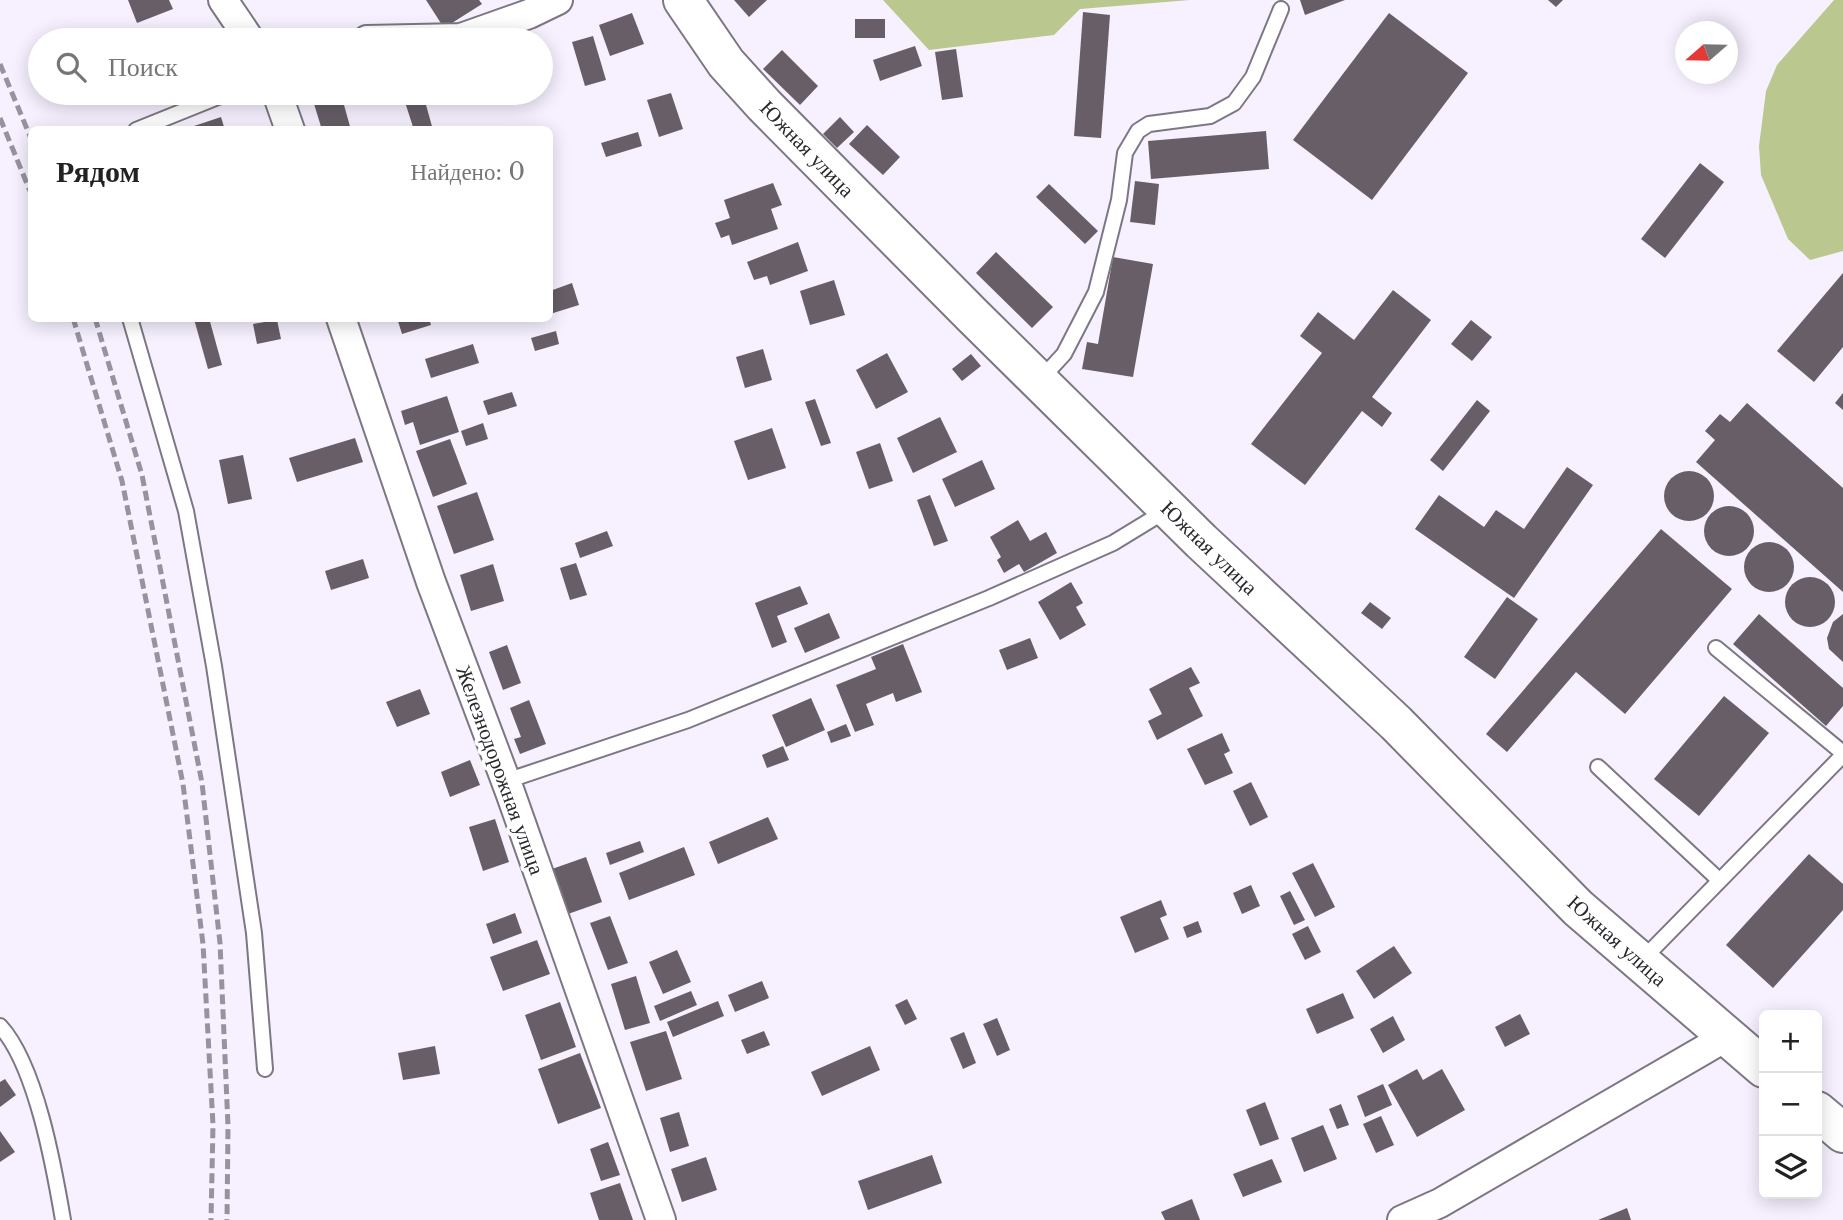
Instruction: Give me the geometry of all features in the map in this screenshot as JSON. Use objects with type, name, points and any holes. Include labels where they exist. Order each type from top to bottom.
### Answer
[{"type":"street","points":[[223,0],[242,28]]},
{"type":"street","points":[[494,28],[558,0]]},
{"type":"street","name":"Южная улица","points":[[683,0],[726,63],[764,106],[1039,382],[1168,509],[1396,723],[1577,908],[1759,1064]]},
{"type":"street","points":[[281,105],[288,126]]},
{"type":"street","name":"Железнодорожная улица","points":[[342,322],[431,582],[506,781],[661,1220]]},
{"type":"street","points":[[1402,1220],[1440,1203],[1726,1037]]},
{"type":"street","points":[[1822,1115],[1843,1133]]},
{"type":"lane","points":[[1039,382],[1064,354],[1096,292],[1119,200],[1125,153],[1138,131],[1149,124],[1162,121],[1210,116],[1234,103],[1253,77],[1281,9]]},
{"type":"lane","points":[[146,126],[198,105]]},
{"type":"lane","points":[[131,322],[187,511],[214,666],[254,933],[265,1069]]},
{"type":"lane","points":[[506,781],[688,720],[989,598],[1113,544],[1168,509]]},
{"type":"lane","points":[[1640,961],[1843,754],[1716,648]]},
{"type":"lane","points":[[1598,767],[1719,880]]},
{"type":"lane","points":[[0,1026],[17,1053],[52,1152],[63,1220]]},
{"type":"green space","points":[[883,0],[1190,0],[1080,9],[1054,35],[929,50]]},
{"type":"green space","points":[[1834,0],[1843,0],[1843,251],[1810,260],[1788,239],[1761,175],[1759,146],[1766,91],[1777,65]]},
{"type":"building","points":[[128,0],[169,0],[173,9],[137,23]]},
{"type":"building","points":[[426,0],[479,0],[482,4],[444,28]]},
{"type":"building","points":[[734,0],[767,0],[749,17]]},
{"type":"building","points":[[1300,0],[1345,0],[1305,15]]},
{"type":"building","points":[[1548,0],[1563,0],[1556,7]]},
{"type":"building","points":[[1083,12],[1110,15],[1101,138],[1074,136]]},
{"type":"building","points":[[632,13],[644,44],[610,56],[599,25]]},
{"type":"building","points":[[1389,13],[1468,73],[1372,200],[1293,140]]},
{"type":"building","points":[[855,19],[885,19],[885,38],[855,38]]},
{"type":"building","points":[[593,36],[606,80],[585,86],[572,42]]},
{"type":"building","points":[[915,46],[922,66],[880,81],[873,60]]},
{"type":"building","points":[[956,49],[963,97],[942,100],[935,52]]},
{"type":"building","points":[[782,50],[818,86],[800,105],[763,69]]},
{"type":"building","points":[[671,93],[683,129],[659,137],[647,100]]},
{"type":"building","points":[[314,105],[344,105],[350,126],[321,126]]},
{"type":"building","points":[[406,105],[426,105],[432,126],[413,126]]},
{"type":"building","points":[[221,117],[224,126],[194,126]]},
{"type":"building","points":[[840,117],[854,132],[837,148],[823,134]]},
{"type":"building","points":[[867,125],[900,157],[883,175],[849,144]]},
{"type":"building","points":[[1266,131],[1269,169],[1151,179],[1148,141]]},
{"type":"building","points":[[638,132],[642,146],[606,157],[601,143]]},
{"type":"building","points":[[1700,163],[1724,182],[1665,258],[1641,239]]},
{"type":"building","points":[[1135,181],[1159,184],[1155,225],[1130,222]]},
{"type":"building","points":[[773,183],[782,205],[771,209],[778,229],[732,245],[729,235],[721,238],[715,223],[730,218],[724,200]]},
{"type":"building","points":[[1049,184],[1098,231],[1085,244],[1036,197]]},
{"type":"building","points":[[798,242],[808,271],[770,285],[767,276],[754,280],[747,262]]},
{"type":"building","points":[[996,252],[1053,307],[1032,328],[976,273]]},
{"type":"building","points":[[1113,257],[1153,264],[1133,377],[1082,369],[1087,342],[1098,344]]},
{"type":"building","points":[[1843,273],[1843,347],[1814,382],[1777,351]]},
{"type":"building","points":[[834,280],[845,315],[810,325],[800,291]]},
{"type":"building","points":[[572,283],[579,305],[553,313],[553,290]]},
{"type":"building","points":[[1393,290],[1431,320],[1372,397],[1392,413],[1382,427],[1362,411],[1305,485],[1251,444],[1322,353],[1300,336],[1318,312],[1354,340]]},
{"type":"building","points":[[1471,320],[1492,337],[1472,361],[1451,344]]},
{"type":"building","points":[[195,322],[210,322],[222,365],[208,369]]},
{"type":"building","points":[[277,322],[281,339],[257,344],[253,324]]},
{"type":"building","points":[[398,322],[430,322],[431,325],[402,334]]},
{"type":"building","points":[[556,331],[559,344],[535,351],[531,338]]},
{"type":"building","points":[[473,344],[479,363],[431,378],[425,359]]},
{"type":"building","points":[[763,349],[772,380],[745,388],[736,357]]},
{"type":"building","points":[[887,353],[908,392],[876,409],[856,370]]},
{"type":"building","points":[[971,354],[981,366],[962,381],[952,369]]},
{"type":"building","points":[[512,392],[517,406],[488,415],[483,401]]},
{"type":"building","points":[[1843,393],[1843,410],[1835,403]]},
{"type":"building","points":[[447,396],[459,432],[420,445],[413,422],[405,425],[401,411]]},
{"type":"building","points":[[815,399],[831,443],[821,446],[805,402]]},
{"type":"building","points":[[1477,400],[1490,411],[1443,471],[1430,460]]},
{"type":"building","points":[[1747,403],[1843,488],[1843,592],[1696,462],[1715,440],[1705,431],[1720,414],[1730,422]]},
{"type":"building","points":[[940,417],[957,452],[913,473],[897,438]]},
{"type":"building","points":[[483,423],[488,439],[466,446],[461,431]]},
{"type":"building","points":[[772,428],[786,468],[748,480],[734,441]]},
{"type":"building","points":[[355,438],[363,462],[297,482],[289,458]]},
{"type":"building","points":[[450,439],[467,484],[433,497],[416,451]]},
{"type":"building","points":[[880,443],[893,481],[869,489],[856,452]]},
{"type":"building","points":[[243,455],[252,499],[228,504],[219,460]]},
{"type":"building","points":[[982,460],[995,489],[955,507],[942,479]]},
{"type":"building","points":[[1567,467],[1593,485],[1514,598],[1415,529],[1439,495],[1484,527],[1496,510],[1524,529]]},
{"type":"building","points":[[1689,471],[1706,479],[1714,496],[1706,513],[1689,521],[1672,513],[1664,496],[1672,479]]},
{"type":"building","points":[[477,492],[494,540],[454,554],[437,506]]},
{"type":"building","points":[[930,495],[948,541],[934,546],[917,500]]},
{"type":"building","points":[[1729,506],[1747,513],[1754,531],[1747,549],[1729,556],[1711,549],[1704,531],[1711,513]]},
{"type":"building","points":[[1018,520],[1030,541],[1046,532],[1057,553],[1024,572],[1019,564],[1004,573],[997,560],[1001,557],[990,537]]},
{"type":"building","points":[[1661,529],[1732,589],[1625,714],[1576,672],[1507,752],[1486,734]]},
{"type":"building","points":[[607,531],[613,546],[580,558],[575,543]]},
{"type":"building","points":[[1769,542],[1787,549],[1794,567],[1787,585],[1769,592],[1751,585],[1744,567],[1751,549]]},
{"type":"building","points":[[363,559],[369,578],[331,590],[325,571]]},
{"type":"building","points":[[576,563],[587,595],[570,600],[560,568]]},
{"type":"building","points":[[493,564],[504,601],[471,611],[460,575]]},
{"type":"building","points":[[1810,577],[1828,584],[1835,602],[1828,620],[1810,627],[1792,620],[1785,602],[1792,584]]},
{"type":"building","points":[[1071,582],[1083,603],[1076,607],[1086,625],[1060,640],[1038,602]]},
{"type":"building","points":[[800,586],[808,604],[777,616],[787,642],[772,648],[755,603]]},
{"type":"building","points":[[1507,597],[1538,619],[1495,679],[1464,657]]},
{"type":"building","points":[[1370,602],[1391,618],[1382,629],[1361,613]]},
{"type":"building","points":[[829,613],[840,638],[805,653],[794,628]]},
{"type":"building","points":[[1759,614],[1843,688],[1843,706],[1826,726],[1733,644]]},
{"type":"building","points":[[1843,614],[1843,662],[1829,649],[1827,638],[1833,622]]},
{"type":"building","points":[[1030,638],[1038,658],[1007,670],[999,650]]},
{"type":"building","points":[[903,644],[922,692],[896,702],[893,693],[866,704],[874,725],[855,732],[836,685],[876,669],[871,657]]},
{"type":"building","points":[[507,645],[521,683],[503,690],[489,652]]},
{"type":"building","points":[[1191,667],[1200,683],[1189,688],[1203,716],[1157,740],[1148,721],[1162,714],[1149,689]]},
{"type":"building","points":[[420,689],[430,714],[397,727],[386,702]]},
{"type":"building","points":[[1724,696],[1769,733],[1699,816],[1654,779]]},
{"type":"building","points":[[811,698],[825,730],[786,747],[772,715]]},
{"type":"building","points":[[529,700],[546,744],[520,754],[514,739],[521,737],[510,708]]},
{"type":"building","points":[[846,724],[851,736],[831,743],[827,732]]},
{"type":"building","points":[[1222,733],[1230,751],[1224,754],[1233,773],[1205,785],[1187,749]]},
{"type":"building","points":[[783,746],[789,760],[767,768],[762,755]]},
{"type":"building","points":[[470,760],[480,785],[450,797],[441,772]]},
{"type":"building","points":[[1251,782],[1268,817],[1250,826],[1233,791]]},
{"type":"building","points":[[768,817],[778,839],[718,864],[709,842]]},
{"type":"building","points":[[495,819],[509,862],[483,871],[469,827]]},
{"type":"building","points":[[640,841],[644,852],[610,865],[606,853]]},
{"type":"building","points":[[684,847],[695,875],[629,900],[619,873]]},
{"type":"building","points":[[1809,854],[1843,884],[1843,910],[1773,988],[1726,945]]},
{"type":"building","points":[[586,857],[602,902],[568,914],[552,869]]},
{"type":"building","points":[[1313,863],[1335,907],[1315,917],[1292,873]]},
{"type":"building","points":[[1251,885],[1260,906],[1242,914],[1233,893]]},
{"type":"building","points":[[1290,891],[1305,920],[1294,925],[1280,896]]},
{"type":"building","points":[[1161,900],[1167,915],[1160,918],[1169,939],[1135,953],[1120,917]]},
{"type":"building","points":[[515,913],[522,933],[493,944],[486,924]]},
{"type":"building","points":[[610,916],[628,963],[608,970],[590,923]]},
{"type":"building","points":[[1198,921],[1202,932],[1187,938],[1183,927]]},
{"type":"building","points":[[1308,926],[1321,952],[1305,960],[1292,934]]},
{"type":"building","points":[[537,940],[550,974],[503,991],[490,957]]},
{"type":"building","points":[[1394,946],[1412,973],[1374,999],[1356,971]]},
{"type":"building","points":[[677,950],[691,982],[663,994],[649,962]]},
{"type":"building","points":[[636,976],[650,1023],[625,1030],[611,984]]},
{"type":"building","points":[[762,981],[769,998],[735,1012],[728,995]]},
{"type":"building","points":[[691,991],[697,1005],[660,1021],[654,1006]]},
{"type":"building","points":[[1343,993],[1354,1018],[1317,1034],[1306,1009]]},
{"type":"building","points":[[907,999],[917,1019],[905,1025],[895,1005]]},
{"type":"building","points":[[718,1001],[724,1016],[673,1037],[667,1022]]},
{"type":"building","points":[[560,1002],[576,1047],[541,1060],[525,1015]]},
{"type":"building","points":[[1520,1014],[1530,1034],[1505,1047],[1495,1027]]},
{"type":"building","points":[[1393,1016],[1405,1040],[1383,1053],[1370,1029]]},
{"type":"building","points":[[997,1018],[1010,1050],[997,1056],[983,1024]]},
{"type":"building","points":[[666,1031],[682,1079],[646,1091],[630,1042]]},
{"type":"building","points":[[764,1031],[770,1045],[747,1054],[741,1040]]},
{"type":"building","points":[[964,1032],[976,1063],[963,1069],[950,1038]]},
{"type":"building","points":[[435,1046],[440,1074],[403,1080],[398,1053]]},
{"type":"building","points":[[870,1046],[880,1070],[822,1096],[811,1072]]},
{"type":"building","points":[[580,1053],[601,1108],[558,1124],[538,1069]]},
{"type":"building","points":[[1417,1069],[1423,1080],[1442,1069],[1465,1110],[1417,1137],[1388,1085]]},
{"type":"building","points":[[5,1079],[16,1095],[0,1107],[0,1082]]},
{"type":"building","points":[[1383,1084],[1392,1105],[1365,1117],[1357,1096]]},
{"type":"building","points":[[1265,1102],[1279,1139],[1260,1146],[1246,1110]]},
{"type":"building","points":[[1341,1104],[1349,1125],[1337,1129],[1329,1109]]},
{"type":"building","points":[[679,1112],[689,1146],[670,1152],[660,1118]]},
{"type":"building","points":[[1381,1116],[1394,1145],[1376,1153],[1363,1124]]},
{"type":"building","points":[[1323,1125],[1337,1159],[1304,1172],[1291,1138]]},
{"type":"building","points":[[0,1131],[15,1152],[0,1162]]},
{"type":"building","points":[[608,1142],[620,1175],[601,1181],[590,1149]]},
{"type":"building","points":[[932,1155],[942,1183],[868,1210],[858,1181]]},
{"type":"building","points":[[706,1157],[717,1190],[682,1202],[671,1169]]},
{"type":"building","points":[[1272,1159],[1282,1182],[1243,1197],[1233,1174]]},
{"type":"building","points":[[620,1183],[633,1220],[599,1220],[590,1193]]},
{"type":"building","points":[[1192,1199],[1200,1220],[1165,1220],[1161,1212]]},
{"type":"building","points":[[1627,1208],[1631,1220],[1598,1220]]},
{"type":"railway","points":[[0,64],[28,131]]},
{"type":"railway","points":[[0,118],[28,186]]},
{"type":"railway","points":[[74,322],[122,481],[183,784],[203,944],[213,1125],[211,1220]]},
{"type":"railway","points":[[96,322],[142,475],[202,783],[220,943],[228,1126],[227,1220]]}]
